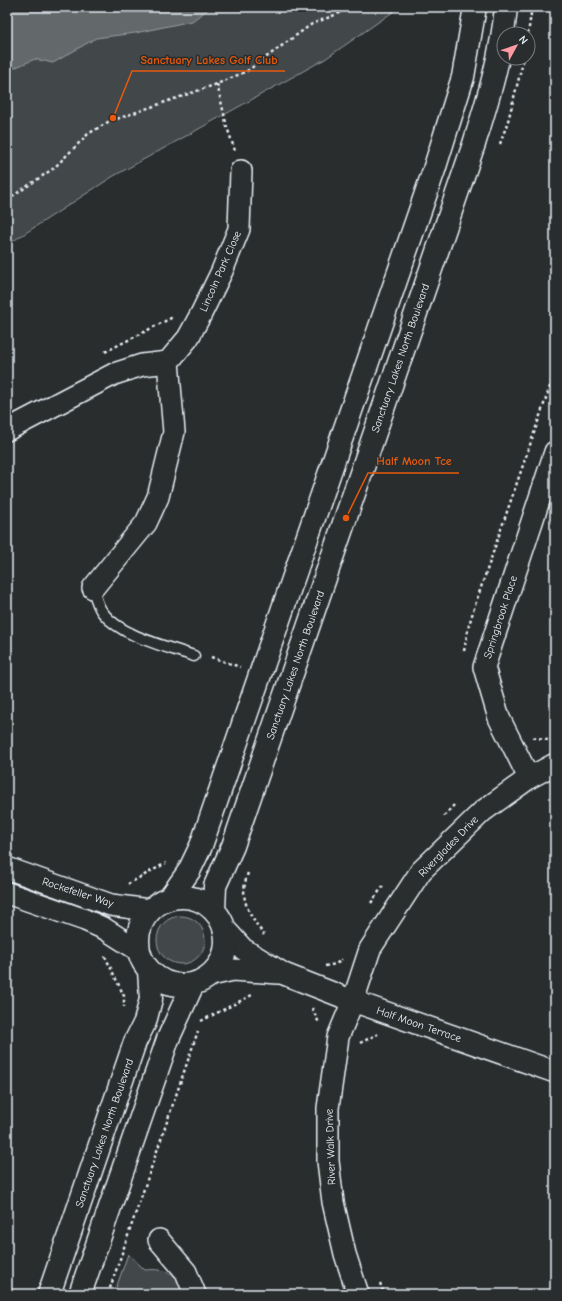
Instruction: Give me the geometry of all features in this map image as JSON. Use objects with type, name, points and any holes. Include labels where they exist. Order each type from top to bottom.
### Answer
[{"type":"street","points":[[170,898],[189,871],[201,846],[432,177],[463,77],[475,7]]},
{"type":"street","name":"Sanctuary Lakes North Boulevard","points":[[219,919],[214,886],[233,846],[474,144],[491,88],[504,34],[506,7]]},
{"type":"street","name":"Lincoln Park Close","points":[[168,362],[188,338],[201,314],[222,271],[239,229],[241,171]]},
{"type":"street","points":[[7,430],[114,374],[142,365],[168,362],[174,432],[158,497],[146,523],[93,588]]},
{"type":"street","name":"Springbrook Place","points":[[529,778],[499,718],[484,667],[555,452]]},
{"type":"street","name":"Riverglades Drive","points":[[353,1001],[370,948],[421,871],[482,810],[529,778],[555,764]]},
{"type":"street","name":"Rockefeller Way","points":[[7,868],[111,905],[150,910]]},
{"type":"street","points":[[7,893],[85,920],[105,929],[138,950]]},
{"type":"street","points":[[80,1294],[168,1039],[202,980],[220,965],[225,954],[227,941],[219,919],[204,903],[194,898],[182,896],[170,898],[157,904],[150,910],[140,925],[138,937],[138,950],[149,971],[158,979],[169,984],[181,986],[202,980]]},
{"type":"street","name":"Half Moon Terrace","points":[[219,919],[243,948],[260,965],[311,986],[555,1072]]},
{"type":"street","name":"Half Moon Terrace","points":[[202,980],[233,970],[260,965]]},
{"type":"street","name":"Sanctuary Lakes North Boulevard","points":[[49,1294],[135,1042],[145,1022],[151,999],[149,971]]},
{"type":"street","name":"River Walk Drive","points":[[353,1001],[338,1038],[328,1108],[328,1161],[333,1202],[345,1254],[358,1294]]},
{"type":"street","points":[[159,1240],[186,1272],[195,1294]]},
{"type":"lane","points":[[93,588],[95,600],[102,613],[121,630],[194,656]]},
{"type":"path","points":[[7,200],[54,168],[88,134],[108,122],[217,84],[247,71],[312,24],[355,7]]},
{"type":"path","points":[[529,26],[532,7]]},
{"type":"path","points":[[497,151],[508,121],[522,66]]},
{"type":"path","points":[[217,84],[227,127],[241,171]]},
{"type":"path","points":[[464,653],[471,619],[555,372]]},
{"type":"path","points":[[194,656],[202,653],[244,668]]},
{"type":"path","points":[[441,818],[456,804]]},
{"type":"path","points":[[200,1022],[254,994],[260,965],[265,950],[265,936],[248,913],[243,885],[249,870]]},
{"type":"path","points":[[370,904],[383,885]]},
{"type":"path","points":[[344,954],[341,961],[336,964],[320,967],[311,986],[310,1001],[313,1013],[327,1032],[338,1038],[360,1043],[377,1034],[384,1036]]},
{"type":"path","points":[[108,1294],[198,1029]]},
{"type":"path","points":[[359,1050],[360,1043]]},
{"type":"path","points":[[378,1280],[384,1294]]},
{"type":"shaded area","points":[[7,7],[400,7],[325,59],[112,177],[7,245]]},
{"type":"shaded area","points":[[7,7],[211,7],[192,21],[135,33],[96,38],[53,63],[35,59],[7,71]]},
{"type":"shaded area","points":[[176,916],[186,916],[195,920],[201,926],[204,931],[204,949],[195,960],[186,964],[176,964],[167,960],[161,954],[157,945],[157,935],[161,926],[167,920]]},
{"type":"shaded area","points":[[128,1254],[145,1270],[159,1270],[170,1273],[179,1281],[184,1294],[114,1294]]},
{"type":"place","name":"Sanctuary Lakes Golf Club","points":[[113,118]]},
{"type":"place","name":"Half Moon Tce","points":[[346,518]]}]
